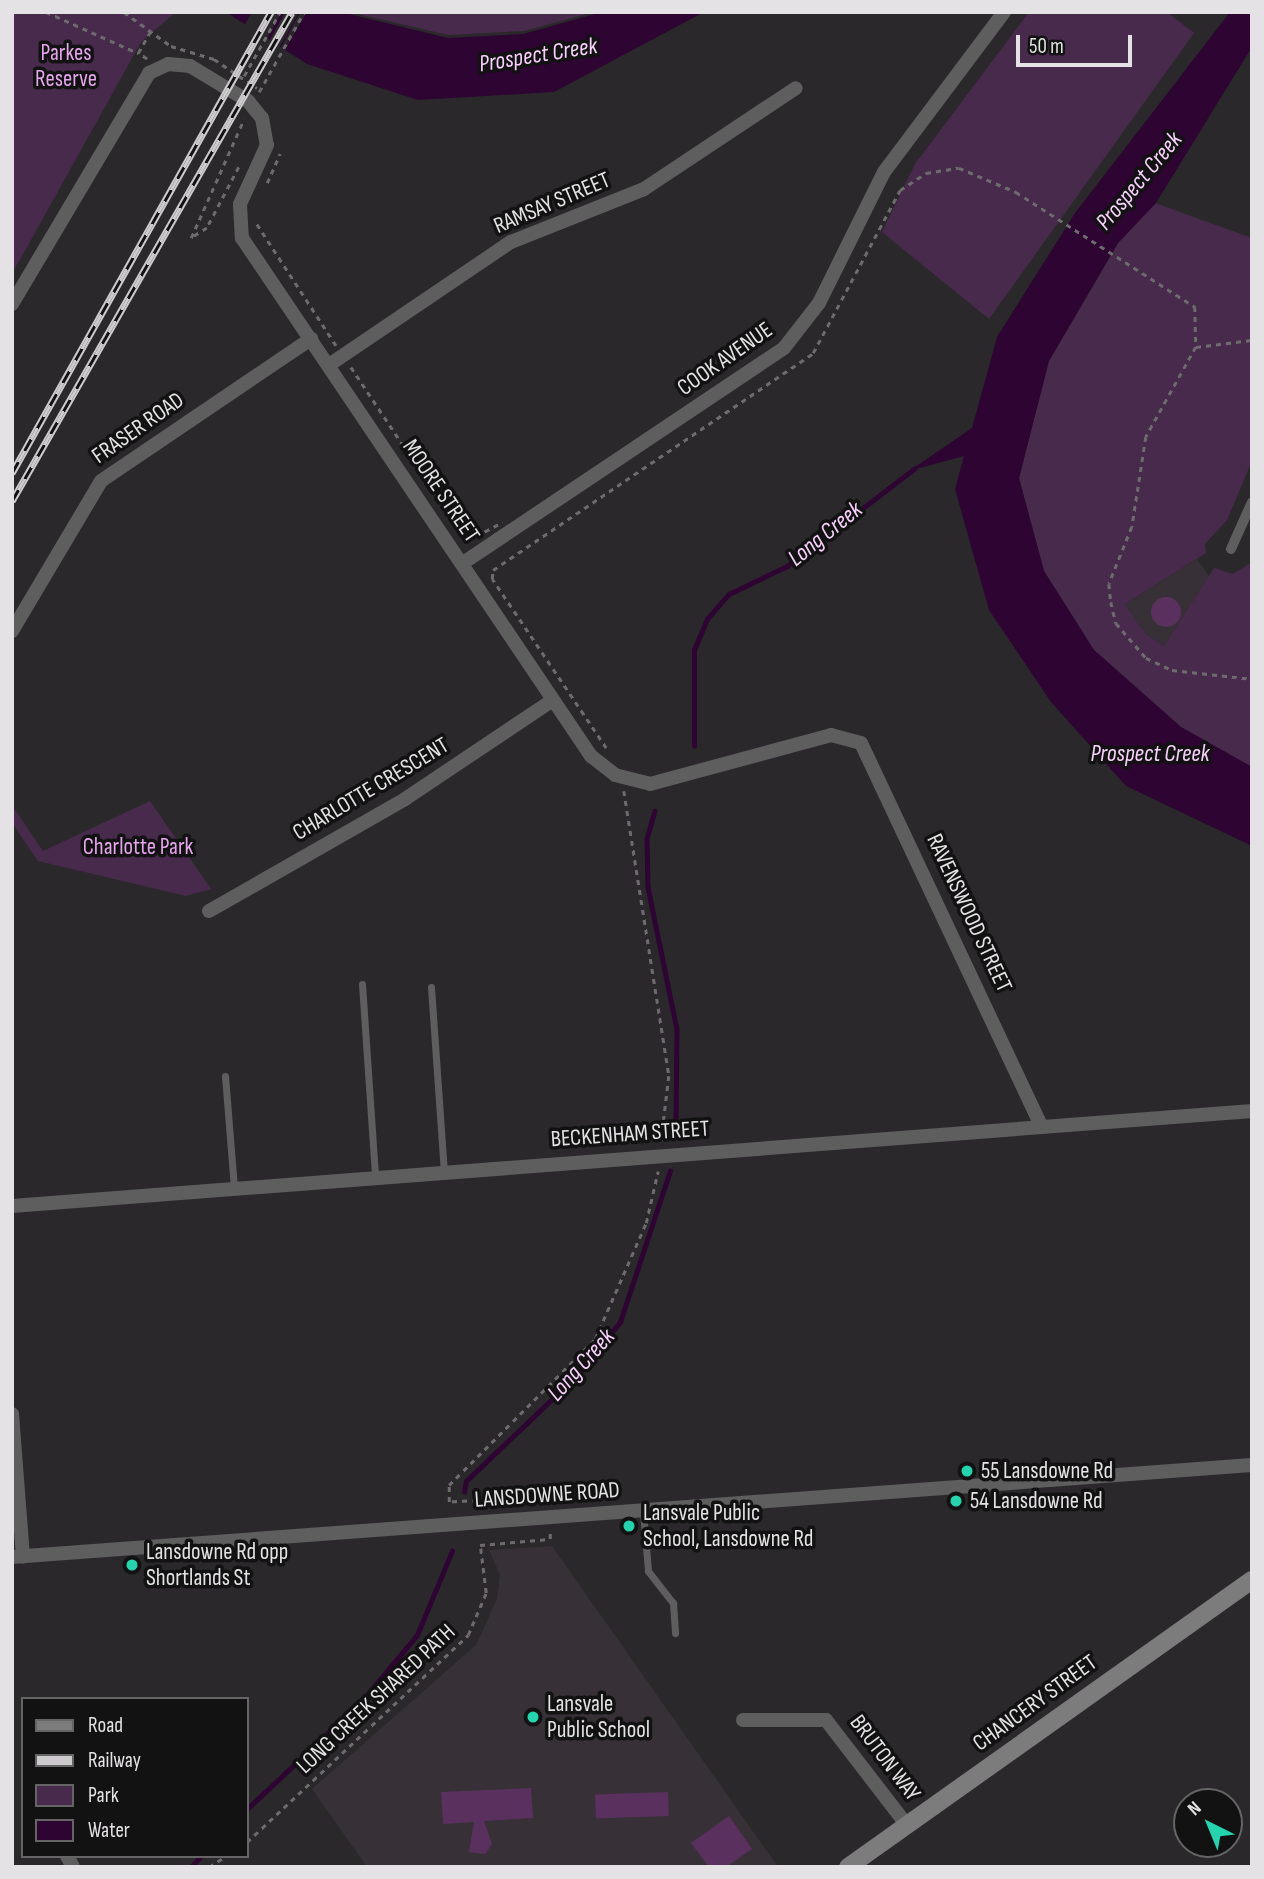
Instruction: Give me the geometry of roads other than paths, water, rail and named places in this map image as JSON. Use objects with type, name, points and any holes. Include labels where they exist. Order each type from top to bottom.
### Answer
[{"type":"main road","name":"CHANCERY STREET","points":[[848,1867],[1252,1580]]},
{"type":"street","name":"COOK AVENUE","points":[[463,563],[784,348],[819,303],[884,173],[1004,12]]},
{"type":"street","name":"MOORE STREET","points":[[12,304],[136,91],[159,66],[178,64],[210,76],[262,118],[267,145],[240,204],[239,227],[311,340],[591,756],[636,783],[669,781],[842,733]]},
{"type":"street","name":"RAMSAY STREET","points":[[329,365],[511,242],[644,189],[796,88]]},
{"type":"street","name":"FRASER ROAD","points":[[12,631],[101,481],[311,340]]},
{"type":"street","points":[[1231,549],[1252,502]]},
{"type":"street","name":"CHARLOTTE CRESCENT","points":[[209,911],[405,799],[553,700]]},
{"type":"street","name":"RAVENSWOOD STREET","points":[[842,733],[868,754],[1041,1125]]},
{"type":"street","name":"BECKENHAM STREET","points":[[12,1206],[1041,1125],[1252,1111]]},
{"type":"street","points":[[12,1414],[18,1557]]},
{"type":"street","name":"LANSDOWNE ROAD","points":[[18,1557],[1252,1465]]},
{"type":"street","name":"BRUTON WAY","points":[[743,1720],[826,1720],[907,1825]]},
{"type":"lane","points":[[362,984],[375,1177]]},
{"type":"lane","points":[[431,987],[444,1171]]},
{"type":"lane","points":[[225,1076],[234,1187]]},
{"type":"lane","points":[[643,1511],[648,1571],[673,1603],[675,1633]]},
{"type":"water","name":"Prospect Creek","points":[[226,12],[341,12],[448,38],[523,34],[602,12],[704,12],[554,92],[418,100],[307,64]]},
{"type":"water","name":"Prospect Creek","points":[[1230,12],[1252,12],[1252,47],[1156,203],[1118,243],[1049,361],[1019,478],[1044,571],[1094,650],[1181,727],[1252,767],[1252,846],[1126,786],[1051,702],[989,610],[955,489],[964,456],[909,471],[972,428],[997,337],[1075,213]]},
{"type":"waterway","name":"Long Creek","points":[[694,746],[694,650],[707,619],[729,594],[787,566],[914,469]]},
{"type":"waterway","name":"Long Creek","points":[[655,811],[647,839],[648,887],[677,1029],[676,1133]]},
{"type":"waterway","name":"Long Creek","points":[[464,1492],[466,1481],[571,1381],[620,1322],[670,1171]]},
{"type":"waterway","name":"Long Creek","points":[[248,1808],[361,1702],[417,1635],[452,1551]]},
{"type":"waterway","name":"Long Creek","points":[[192,1866],[199,1858]]},
{"type":"railway","points":[[12,473],[271,12]]},
{"type":"railway","points":[[12,501],[292,12]]},
{"type":"place","name":"55 Lansdowne Rd","points":[[967,1471]]},
{"type":"place","name":"54 Lansdowne Rd","points":[[956,1501]]},
{"type":"place","name":"Lansvale Public School, Lansdowne Rd","points":[[629,1526]]},
{"type":"place","name":"Lansdowne Rd opp Shortlands St","points":[[132,1565]]},
{"type":"place","name":"Lansvale Public School","points":[[533,1717]]},
{"type":"park label","name":"Parkes Reserve","points":[[66,66]]},
{"type":"park label","name":"Charlotte Park","points":[[138,847]]}]
